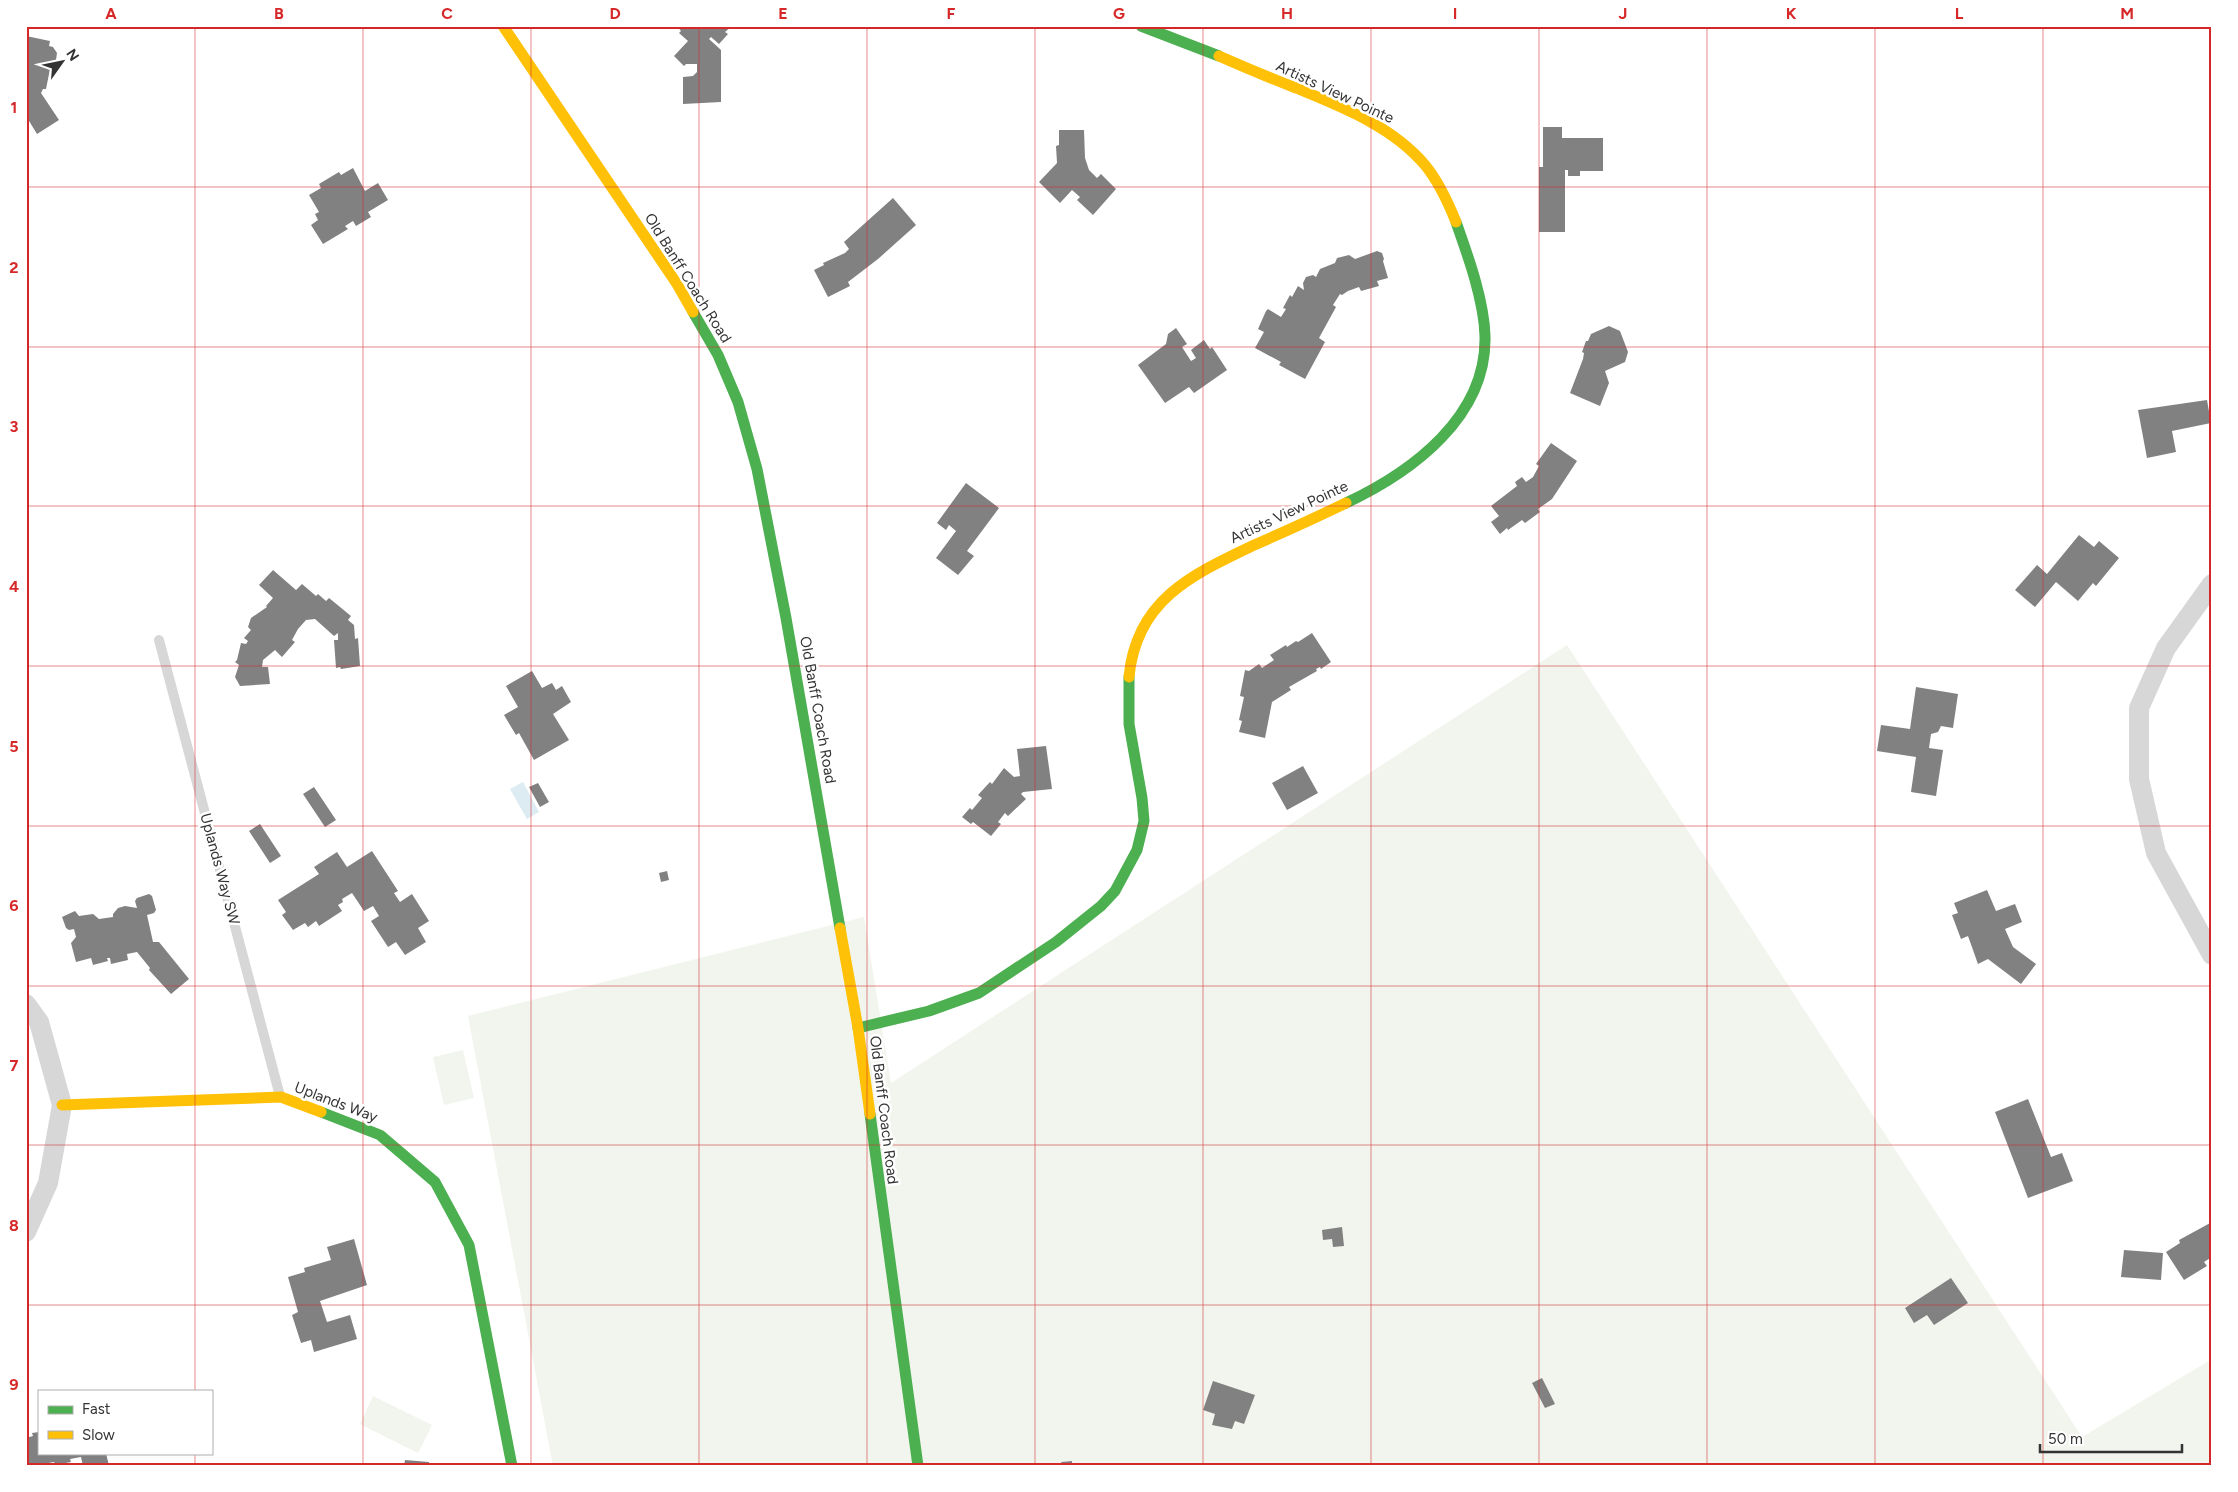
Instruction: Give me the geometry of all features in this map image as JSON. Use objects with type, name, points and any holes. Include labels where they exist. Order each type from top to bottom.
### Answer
[{"type":"street","name":"Old Banff Coach Road","points":[[503,26],[676,284],[718,355],[738,402],[757,469],[784,609],[858,1028],[918,1466]]},
{"type":"street","name":"Artists View Pointe","points":[[858,1028],[921,1014],[974,995],[1036,958],[1109,898],[1135,855],[1144,826],[1142,792],[1134,755],[1127,695],[1132,648],[1148,617],[1170,592],[1192,575],[1258,542],[1334,510],[1410,466],[1460,421],[1472,402],[1480,376],[1486,346],[1482,310],[1466,252],[1444,193],[1426,165],[1404,142],[1328,102],[1191,44],[1141,26]]},
{"type":"street","points":[[2212,584],[2166,648],[2139,708],[2139,779],[2156,853],[2212,955]]},
{"type":"street","points":[[26,1004],[39,1022],[62,1104],[48,1183],[26,1232]]},
{"type":"street","name":"Uplands Way","points":[[62,1104],[280,1097],[380,1135],[434,1182],[469,1244],[512,1466]]},
{"type":"lane","name":"Uplands Way SW","points":[[159,640],[280,1097]]},
{"type":"shaded area","points":[[1567,645],[2082,1437],[2212,1359],[2212,1466],[553,1466],[468,1016],[864,917],[891,1083]]},
{"type":"shaded area","points":[[523,782],[539,812],[527,819],[510,789]]},
{"type":"shaded area","points":[[463,1050],[474,1098],[444,1105],[433,1057]]},
{"type":"shaded area","points":[[373,1396],[432,1425],[418,1453],[360,1424]]},
{"type":"building","points":[[677,26],[732,26],[725,32],[728,34],[719,44],[711,37],[709,39],[721,50],[721,102],[683,104],[683,77],[693,76],[697,72],[697,64],[686,64],[684,66],[674,56],[688,41],[679,33],[681,31]]},
{"type":"building","points":[[26,36],[50,41],[49,46],[53,47],[57,53],[56,60],[51,64],[46,89],[43,89],[41,93],[59,120],[37,134],[26,116]]},
{"type":"building","points":[[1543,127],[1562,127],[1562,138],[1603,138],[1603,171],[1580,171],[1580,176],[1568,176],[1568,170],[1565,170],[1565,232],[1539,232],[1539,167],[1543,167]]},
{"type":"building","points":[[1059,130],[1084,130],[1085,158],[1089,170],[1097,178],[1101,174],[1116,189],[1093,215],[1077,200],[1080,197],[1072,190],[1060,203],[1039,182],[1057,163],[1056,146],[1059,145]]},
{"type":"building","points":[[353,168],[365,191],[378,183],[388,200],[368,212],[371,217],[356,226],[353,221],[345,226],[348,229],[323,244],[311,225],[318,220],[315,214],[319,212],[309,195],[321,188],[319,184],[339,172],[341,175]]},
{"type":"building","points":[[893,198],[916,225],[878,259],[848,282],[850,286],[828,297],[814,270],[824,265],[823,263],[845,253],[849,249],[844,242]]},
{"type":"building","points":[[1377,251],[1382,253],[1388,278],[1377,281],[1379,286],[1361,291],[1359,287],[1342,295],[1340,294],[1333,305],[1336,307],[1319,338],[1325,342],[1305,379],[1279,365],[1281,362],[1255,348],[1264,332],[1258,329],[1266,311],[1268,309],[1281,317],[1286,309],[1283,308],[1290,295],[1292,297],[1298,286],[1304,290],[1303,283],[1306,277],[1313,275],[1316,277],[1320,269],[1335,263],[1337,258],[1349,255],[1355,259]]},
{"type":"building","points":[[1609,326],[1620,331],[1628,352],[1625,362],[1605,371],[1609,383],[1600,406],[1570,393],[1583,359],[1584,353],[1582,352],[1586,341],[1588,341],[1591,334]]},
{"type":"building","points":[[1176,328],[1187,344],[1182,347],[1191,361],[1196,358],[1191,350],[1204,340],[1210,349],[1212,347],[1227,370],[1194,393],[1189,387],[1165,403],[1138,365],[1166,344],[1168,334]]},
{"type":"building","points":[[2207,400],[2211,423],[2172,431],[2176,452],[2147,458],[2138,410]]},
{"type":"building","points":[[1551,443],[1577,461],[1552,499],[1538,509],[1540,512],[1525,523],[1522,520],[1500,534],[1491,522],[1499,516],[1491,506],[1517,486],[1515,482],[1522,477],[1526,482],[1533,477],[1539,466],[1536,464]]},
{"type":"building","points":[[966,483],[999,508],[967,551],[974,556],[958,575],[936,558],[956,531],[949,525],[946,530],[937,523]]},
{"type":"building","points":[[2079,535],[2094,547],[2099,541],[2119,558],[2096,586],[2093,583],[2078,601],[2056,582],[2035,607],[2015,590],[2037,565],[2047,574]]},
{"type":"building","points":[[273,570],[296,590],[302,584],[316,596],[318,594],[326,601],[329,598],[351,616],[348,620],[354,625],[355,639],[358,638],[360,666],[336,668],[334,640],[338,640],[338,633],[334,636],[315,619],[306,620],[292,640],[295,642],[282,657],[275,650],[263,660],[262,667],[268,667],[270,684],[240,686],[235,677],[239,665],[235,662],[241,643],[246,644],[248,641],[244,638],[251,630],[248,627],[251,618],[267,607],[273,598],[259,585]]},
{"type":"building","points":[[1312,633],[1331,662],[1321,669],[1320,667],[1316,669],[1317,671],[1289,687],[1291,690],[1272,702],[1265,738],[1239,732],[1242,721],[1239,720],[1244,697],[1240,696],[1245,670],[1249,671],[1259,664],[1262,668],[1274,660],[1270,655]]},
{"type":"building","points":[[532,671],[542,688],[552,683],[556,690],[562,686],[571,702],[553,714],[569,740],[534,760],[519,733],[516,735],[504,715],[518,707],[506,686]]},
{"type":"building","points":[[1916,687],[1958,694],[1953,728],[1941,726],[1938,732],[1931,734],[1929,748],[1943,750],[1936,796],[1911,792],[1916,757],[1877,751],[1881,725],[1910,729]]},
{"type":"building","points":[[1046,746],[1052,789],[1023,792],[1021,794],[1026,799],[1008,816],[1005,813],[998,822],[1001,824],[991,836],[973,822],[971,824],[962,817],[970,808],[972,810],[982,798],[978,795],[990,782],[992,784],[1004,768],[1014,777],[1020,776],[1017,749]]},
{"type":"building","points":[[1303,766],[1318,793],[1287,810],[1272,783]]},
{"type":"building","points":[[538,783],[549,802],[540,807],[529,787]]},
{"type":"building","points":[[314,787],[336,820],[325,827],[303,794]]},
{"type":"building","points":[[260,824],[281,856],[270,863],[249,831]]},
{"type":"building","points":[[372,851],[398,891],[394,893],[400,902],[412,894],[429,921],[418,928],[426,942],[405,955],[396,942],[388,947],[371,921],[379,916],[373,906],[364,911],[352,893],[342,899],[343,902],[338,905],[342,911],[319,926],[316,921],[308,927],[305,923],[293,930],[282,915],[286,912],[278,900],[319,874],[314,867],[337,852],[347,867]]},
{"type":"building","points":[[667,871],[669,880],[661,882],[659,873]]},
{"type":"building","points":[[1987,890],[1996,911],[2015,904],[2022,922],[2005,929],[2013,947],[2036,964],[2021,984],[1988,959],[1978,964],[1968,936],[1961,939],[1952,915],[1958,913],[1954,903]]},
{"type":"building","points":[[149,894],[152,896],[156,910],[154,913],[147,915],[153,942],[159,942],[189,979],[171,994],[149,970],[150,968],[137,952],[127,954],[128,960],[111,964],[110,958],[107,958],[108,961],[93,965],[91,958],[76,962],[71,943],[76,937],[74,929],[69,930],[66,928],[62,917],[75,911],[79,916],[93,914],[99,919],[113,917],[118,908],[125,906],[137,908],[135,901],[137,898]]},
{"type":"building","points":[[2028,1099],[2051,1157],[2062,1153],[2073,1181],[2028,1198],[1995,1112]]},
{"type":"building","points":[[2212,1222],[2212,1257],[2204,1262],[2207,1266],[2184,1280],[2166,1252],[2180,1243],[2179,1240]]},
{"type":"building","points":[[1342,1227],[1344,1246],[1333,1247],[1332,1239],[1323,1240],[1322,1230]]},
{"type":"building","points":[[354,1239],[367,1285],[320,1301],[327,1322],[350,1315],[357,1339],[314,1352],[311,1340],[301,1343],[292,1315],[298,1312],[288,1277],[305,1272],[304,1268],[331,1260],[327,1247]]},
{"type":"building","points":[[2124,1250],[2163,1253],[2161,1280],[2121,1277]]},
{"type":"building","points":[[1951,1278],[1968,1303],[1934,1325],[1927,1315],[1914,1323],[1905,1308]]},
{"type":"building","points":[[1542,1378],[1555,1404],[1545,1408],[1532,1383]]},
{"type":"building","points":[[1213,1381],[1255,1395],[1244,1424],[1235,1421],[1232,1429],[1212,1425],[1215,1414],[1203,1410]]},
{"type":"building","points":[[38,1432],[38,1454],[106,1454],[109,1466],[83,1466],[81,1457],[70,1459],[71,1462],[55,1465],[54,1462],[43,1464],[44,1466],[26,1466],[26,1438],[33,1436],[32,1433]]},
{"type":"building","points":[[405,1460],[429,1462],[429,1466],[404,1466]]},
{"type":"building","points":[[1072,1461],[1072,1466],[1062,1466],[1061,1462]]},
{"type":"traffic: fast","points":[[1141,26],[1219,56]]},
{"type":"traffic: fast","points":[[1346,503],[1396,475],[1420,458],[1441,438],[1459,416],[1473,392],[1482,365],[1485,336],[1484,322],[1475,278],[1456,222]]},
{"type":"traffic: fast","points":[[693,312],[718,355],[738,402],[757,469],[786,618],[840,928]]},
{"type":"traffic: fast","points":[[858,1028],[929,1011],[979,993],[1056,942],[1101,906],[1115,891],[1137,850],[1144,821],[1142,798],[1129,724],[1129,677]]},
{"type":"traffic: fast","points":[[321,1112],[380,1135],[435,1182],[469,1245],[512,1466]]},
{"type":"traffic: fast","points":[[870,1114],[918,1466]]},
{"type":"traffic: slow","points":[[503,26],[677,284],[693,312]]},
{"type":"traffic: slow","points":[[1219,56],[1348,110],[1397,139],[1412,151],[1435,178],[1456,222]]},
{"type":"traffic: slow","points":[[1129,677],[1134,651],[1143,629],[1155,610],[1170,594],[1188,580],[1229,557],[1346,503]]},
{"type":"traffic: slow","points":[[840,928],[858,1028],[870,1114]]},
{"type":"traffic: slow","points":[[62,1105],[281,1097],[321,1112]]}]
